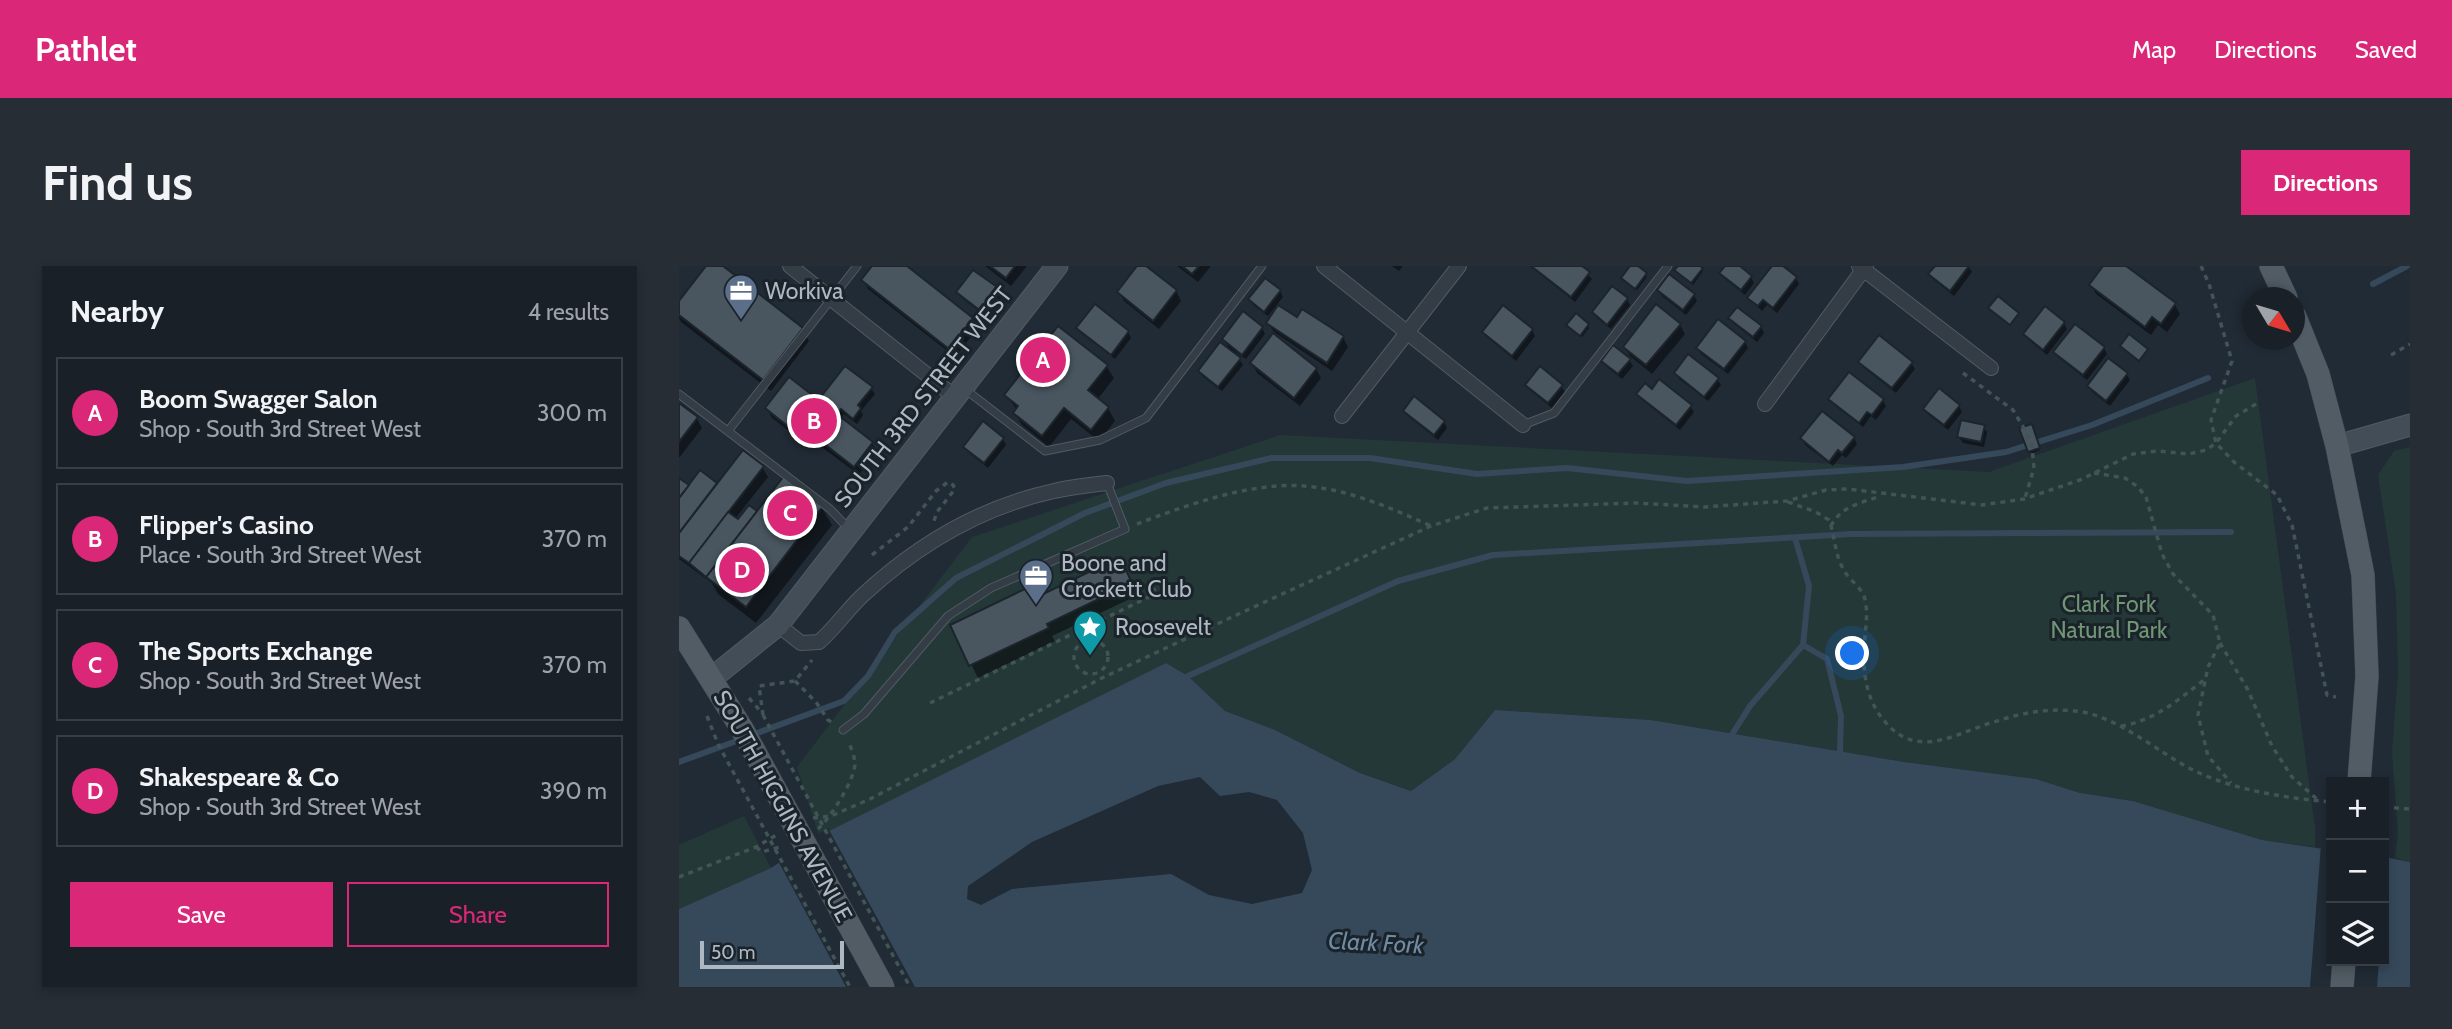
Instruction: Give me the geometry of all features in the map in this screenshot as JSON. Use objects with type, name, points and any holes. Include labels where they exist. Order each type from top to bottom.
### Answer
[{"type":"main road","points":[[2271,266],[2281,287]]},
{"type":"main road","points":[[2305,343],[2318,374],[2337,446],[2363,575],[2367,676],[2359,777]]},
{"type":"main road","name":"SOUTH HIGGINS AVENUE","points":[[679,628],[742,729],[883,987]]},
{"type":"main road","points":[[2342,987],[2344,966]]},
{"type":"street","points":[[790,266],[832,300],[959,392]]},
{"type":"street","name":"SOUTH 3RD STREET WEST","points":[[712,678],[778,625],[1057,266]]},
{"type":"street","points":[[1324,266],[1523,425]]},
{"type":"street","points":[[1342,416],[1459,266]]},
{"type":"street","points":[[1765,404],[1863,267],[1991,368]]},
{"type":"street","points":[[2337,446],[2410,425]]},
{"type":"street","points":[[778,625],[801,643],[819,642],[862,596],[914,553],[958,526],[1004,505],[1054,491],[1109,487]]},
{"type":"lane","points":[[729,431],[857,266]]},
{"type":"lane","points":[[959,392],[1045,451],[1100,440],[1146,418],[1262,266]]},
{"type":"lane","points":[[1523,425],[1554,413],[1668,266]]},
{"type":"lane","points":[[679,394],[830,509],[852,532]]},
{"type":"lane","points":[[843,730],[864,714],[948,616],[991,587],[1125,529],[1109,487]]},
{"type":"path","points":[[2201,266],[2232,361],[2211,420],[2216,443],[2234,462],[2277,495],[2293,524],[2327,695],[2336,697]]},
{"type":"path","points":[[2391,355],[2410,344]]},
{"type":"path","points":[[1963,373],[2013,410],[2027,436],[2032,447],[2034,468],[2024,499]]},
{"type":"path","points":[[807,821],[831,816],[870,799],[1102,678],[1431,526],[1487,508],[1637,503],[1704,507],[1787,501],[1826,490],[1848,489],[1982,505],[2024,499],[2094,473],[2133,454],[2189,454],[2206,450],[2216,443],[2236,416],[2256,404]]},
{"type":"path","points":[[2094,473],[2125,478],[2146,497],[2162,554],[2173,574],[2213,615],[2220,643],[2248,690],[2272,747],[2292,776],[2320,801]]},
{"type":"path","points":[[872,555],[908,527],[936,491],[948,482],[955,489],[937,512],[931,531],[932,541]]},
{"type":"path","points":[[1125,529],[1198,502],[1259,489],[1303,486],[1356,496],[1387,506],[1431,526]]},
{"type":"path","points":[[1831,526],[1845,508],[1884,495]]},
{"type":"path","points":[[1787,501],[1829,520],[1835,555],[1849,578],[1865,596],[1867,621],[1864,654],[1868,692],[1884,720],[1902,736],[1926,743],[1956,737],[1994,721],[2039,710],[2077,711],[2120,726],[2199,772],[2232,784],[2290,799],[2326,802]]},
{"type":"path","points":[[930,703],[1153,595],[1160,561]]},
{"type":"path","points":[[1083,642],[1099,642],[1107,650],[1107,661],[1099,671],[1085,672],[1076,665],[1076,650],[1083,642]]},
{"type":"path","points":[[2220,643],[2208,667],[2198,715],[2208,756],[2232,784]]},
{"type":"path","points":[[813,659],[795,681],[759,686],[764,715],[910,987]]},
{"type":"path","points":[[1099,671],[1102,678]]},
{"type":"path","points":[[2120,726],[2139,723],[2169,708],[2206,679]]},
{"type":"path","points":[[795,681],[816,702],[826,718]]},
{"type":"path","points":[[831,816],[853,776],[855,761],[849,742]]},
{"type":"path","points":[[718,744],[850,987]]},
{"type":"path","points":[[2389,807],[2410,809]]},
{"type":"path","points":[[679,877],[757,847],[781,833]]},
{"type":"green space","name":"Clark Fork Natural Park","points":[[2255,378],[2315,828],[2315,847],[2262,840],[2133,801],[2080,793],[2036,779],[1904,762],[1651,720],[1495,710],[1455,759],[1411,791],[1360,773],[1275,730],[1225,711],[1188,676],[1166,663],[819,836],[797,767],[972,537],[1280,435],[1989,472]]},
{"type":"green space","points":[[2410,447],[2410,862],[2395,858],[2398,833],[2392,753],[2398,673],[2396,594],[2378,475],[2394,451]]},
{"type":"green space","points":[[744,816],[771,868],[679,909],[679,845]]},
{"type":"water","name":"Clark Fork","points":[[1166,663],[1188,676],[1225,711],[1275,730],[1360,773],[1411,791],[1455,759],[1495,710],[1651,720],[1904,762],[2036,779],[2080,793],[2133,801],[2262,840],[2326,849],[2326,966],[2389,966],[2389,858],[2410,862],[2410,987],[679,987],[679,909],[771,868],[819,836]],"holes":[[[1200,777],[1220,796],[1249,792],[1277,800],[1303,833],[1312,870],[1302,893],[1252,904],[1209,895],[1171,874],[1012,889],[981,905],[967,899],[968,886],[1032,842],[1158,786]]]},
{"type":"pier","points":[[828,828],[915,987],[846,987],[777,859]]},
{"type":"pier","points":[[2321,845],[2326,846],[2326,966],[2379,966],[2377,987],[2310,987]]},
{"type":"building","name":"Workiva","points":[[706,266],[723,266],[803,328],[763,380],[679,315],[679,301]]},
{"type":"building","points":[[872,266],[907,266],[973,318],[949,349],[861,280]]},
{"type":"building","points":[[990,266],[1015,266],[1006,278]]},
{"type":"building","points":[[1137,266],[1146,266],[1177,290],[1153,321],[1117,292]]},
{"type":"building","points":[[1182,266],[1199,266],[1192,274]]},
{"type":"building","points":[[1531,266],[1582,266],[1590,272],[1571,297]]},
{"type":"building","points":[[1630,266],[1638,266],[1647,273],[1635,289],[1621,278]]},
{"type":"building","points":[[1678,266],[1703,268],[1691,283],[1674,270]]},
{"type":"building","points":[[1725,266],[1740,266],[1752,276],[1741,290],[1719,273]]},
{"type":"building","points":[[1772,266],[1783,266],[1797,277],[1773,308],[1763,300],[1758,306],[1747,298]]},
{"type":"building","points":[[1935,266],[1969,266],[1950,291],[1928,274]]},
{"type":"building","points":[[2103,266],[2126,266],[2176,303],[2161,324],[2152,317],[2145,327],[2089,285]]},
{"type":"building","points":[[973,270],[1000,289],[982,312],[956,292]]},
{"type":"building","points":[[1669,274],[1695,294],[1683,310],[1657,290]]},
{"type":"building","points":[[1265,278],[1281,290],[1264,312],[1248,299]]},
{"type":"building","points":[[1612,286],[1628,298],[1607,325],[1592,312]]},
{"type":"building","points":[[1998,296],[2019,313],[2010,325],[1988,308]]},
{"type":"building","points":[[1095,304],[1129,331],[1111,355],[1076,328]]},
{"type":"building","points":[[1656,304],[1681,324],[1646,365],[1623,347]]},
{"type":"building","points":[[1278,305],[1297,317],[1302,309],[1344,336],[1327,363],[1266,323]]},
{"type":"building","points":[[1503,305],[1533,329],[1512,356],[1482,332]]},
{"type":"building","points":[[2045,306],[2065,322],[2043,350],[2023,334]]},
{"type":"building","points":[[1737,307],[1762,326],[1753,337],[1728,318]]},
{"type":"building","points":[[1243,311],[1263,327],[1242,355],[1222,339]]},
{"type":"building","points":[[1576,313],[1589,324],[1580,336],[1566,325]]},
{"type":"building","points":[[1718,319],[1746,341],[1724,369],[1696,348]]},
{"type":"building","points":[[2075,324],[2105,347],[2083,375],[2053,352]]},
{"type":"building","points":[[1058,326],[1108,365],[1088,390],[1109,407],[1091,430],[1064,408],[1042,436],[1013,413],[1018,406],[1004,395]]},
{"type":"building","points":[[1273,333],[1317,368],[1294,398],[1250,363]]},
{"type":"building","points":[[2129,334],[2148,349],[2139,361],[2120,346]]},
{"type":"building","points":[[1879,335],[1913,362],[1892,388],[1858,362]]},
{"type":"building","points":[[1220,342],[1241,358],[1218,387],[1198,371]]},
{"type":"building","points":[[1613,345],[1631,359],[1618,374],[1601,361]]},
{"type":"building","points":[[1688,354],[1719,378],[1704,397],[1674,373]]},
{"type":"building","points":[[2108,358],[2128,373],[2106,401],[2087,386]]},
{"type":"building","points":[[845,366],[873,387],[858,405],[861,408],[853,419],[841,409],[838,412],[820,398]]},
{"type":"building","points":[[1540,366],[1563,385],[1548,403],[1525,385]]},
{"type":"building","points":[[1849,372],[1884,399],[1872,415],[1867,412],[1859,423],[1828,399]]},
{"type":"building","points":[[789,377],[873,442],[854,467],[810,433],[805,440],[765,408]]},
{"type":"building","points":[[1659,379],[1692,405],[1676,425],[1636,394],[1645,383],[1652,389]]},
{"type":"building","points":[[1939,388],[1960,405],[1944,425],[1923,409]]},
{"type":"building","points":[[1414,396],[1445,421],[1434,435],[1403,411]]},
{"type":"building","points":[[679,403],[698,417],[679,442]]},
{"type":"building","points":[[1822,411],[1855,437],[1842,453],[1838,450],[1829,462],[1800,438]]},
{"type":"building","points":[[1961,420],[1985,425],[1981,442],[1957,437]]},
{"type":"building","points":[[983,421],[1004,438],[984,463],[963,447]]},
{"type":"building","points":[[2032,424],[2040,448],[2028,452],[2019,428]]},
{"type":"building","points":[[743,450],[764,466],[689,563],[679,556],[679,533]]},
{"type":"building","points":[[700,470],[717,483],[679,533],[679,498]]},
{"type":"building","points":[[784,476],[823,506],[746,607],[706,577]]},
{"type":"building","points":[[679,478],[689,485],[679,498]]},
{"type":"building","points":[[749,505],[757,511],[706,577],[689,563],[728,512],[738,519]]},
{"type":"building","name":"Boone and Crockett Club","points":[[1120,557],[1132,583],[1047,624],[1049,628],[969,666],[950,625],[1029,587],[1035,598]]},
{"type":"waterway","points":[[2373,284],[2407,266]]},
{"type":"waterway","points":[[752,735],[844,701],[868,676],[895,632],[956,578],[1085,513],[1166,483],[1272,458],[1370,458],[1477,474],[1567,468],[1687,481],[1903,467],[2006,452],[2092,425],[2208,378]]},
{"type":"waterway","points":[[1182,681],[1398,581],[1493,555],[1852,534],[2231,532]]},
{"type":"waterway","points":[[1733,733],[1750,706],[1803,645],[1809,586],[1795,538]]},
{"type":"waterway","points":[[1803,645],[1827,659],[1841,716],[1840,751]]},
{"type":"waterway","points":[[679,762],[742,739]]},
{"type":"place","name":"Workiva","points":[[741,321]]},
{"type":"place","name":"Boom Swagger Salon","points":[[1043,360]]},
{"type":"place","name":"Flipper's Casino","points":[[814,421]]},
{"type":"place","name":"The Sports Exchange","points":[[790,513]]},
{"type":"place","name":"Shakespeare & Co","points":[[742,570]]},
{"type":"place","name":"Boone and Crockett Club","points":[[1036,606]]},
{"type":"place","name":"Roosevelt","points":[[1090,657]]}]
